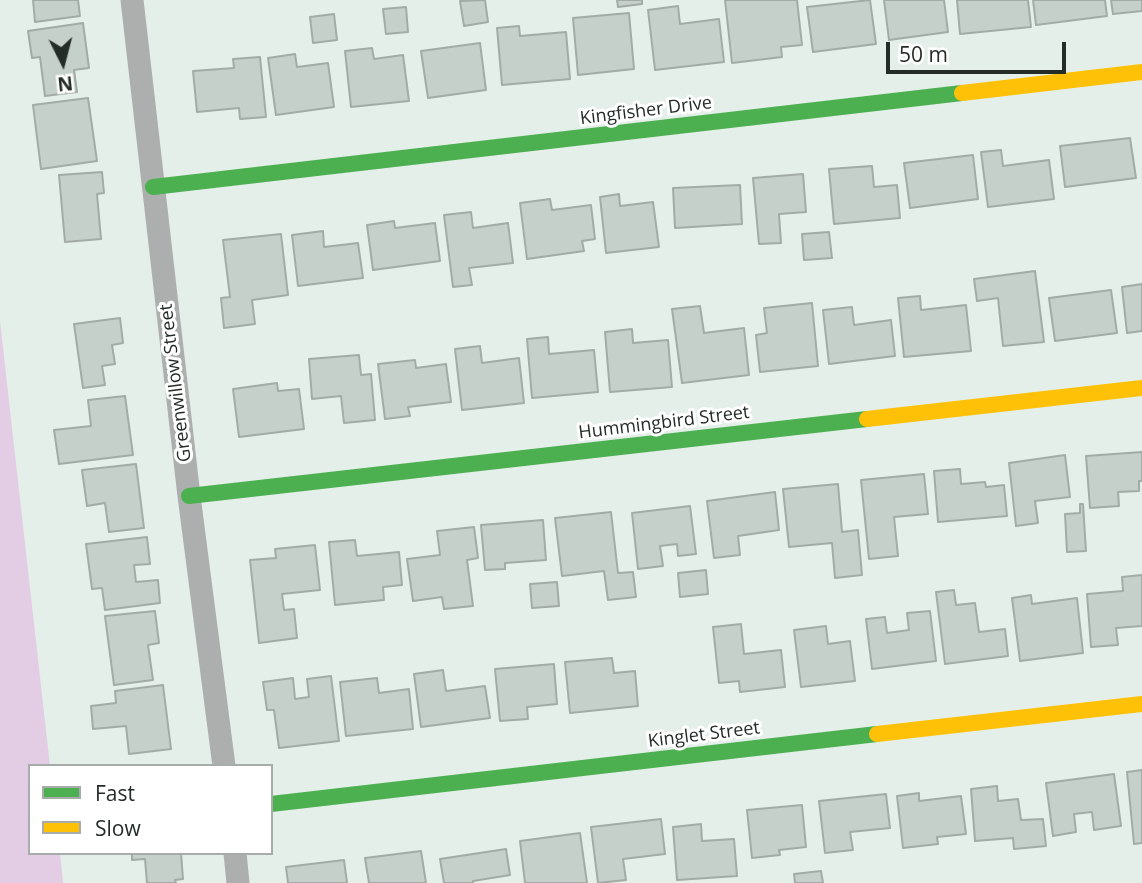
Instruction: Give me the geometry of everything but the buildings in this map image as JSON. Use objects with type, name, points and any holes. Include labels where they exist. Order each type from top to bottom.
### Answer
[{"type":"street","name":"Greenwillow Street","points":[[132,0],[224,764]]},
{"type":"street","name":"Kingfisher Drive","points":[[153,187],[1142,72]]},
{"type":"street","name":"Hummingbird Street","points":[[190,496],[1142,388]]},
{"type":"street","name":"Kinglet Street","points":[[273,804],[1142,704]]},
{"type":"street","points":[[235,855],[238,883]]},
{"type":"shaded area","points":[[0,321],[50,764],[28,764],[28,855],[60,855],[63,883],[0,883]]},
{"type":"traffic: fast","points":[[153,187],[962,93]]},
{"type":"traffic: fast","points":[[189,496],[867,419]]},
{"type":"traffic: fast","points":[[273,804],[877,734]]},
{"type":"traffic: slow","points":[[962,93],[1142,72]]},
{"type":"traffic: slow","points":[[867,419],[1142,388]]},
{"type":"traffic: slow","points":[[877,734],[1142,704]]}]
